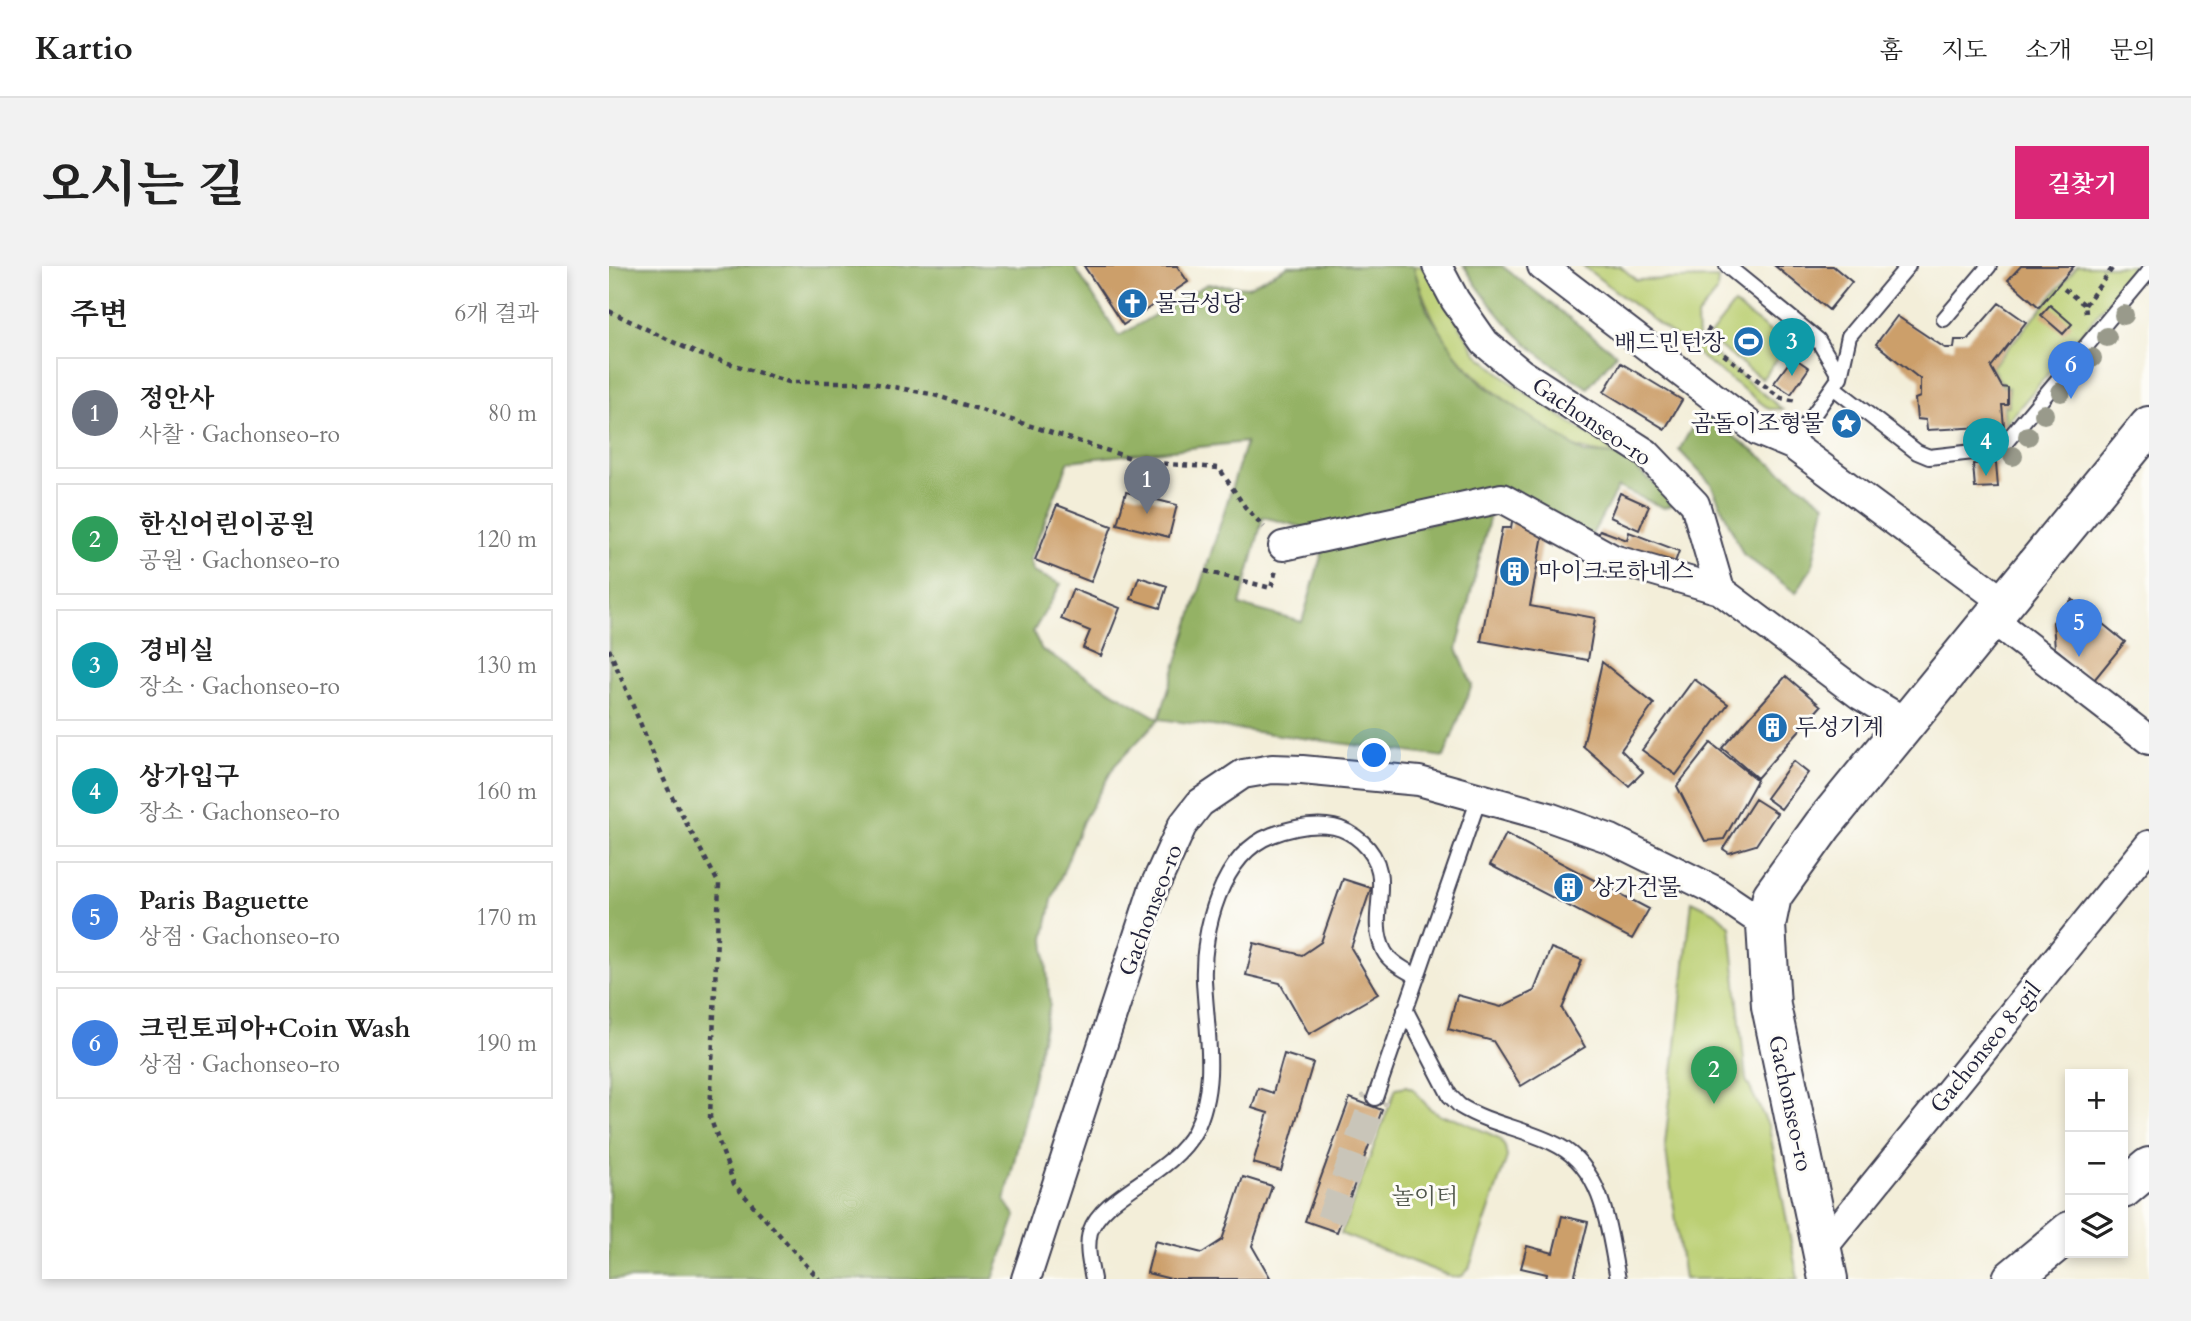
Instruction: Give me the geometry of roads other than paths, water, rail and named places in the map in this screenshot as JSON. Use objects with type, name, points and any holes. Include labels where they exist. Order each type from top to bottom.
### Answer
[{"type":"street","name":"Gachonseo-ro","points":[[1437,266],[1455,300],[1485,343],[1521,373],[1646,453],[1695,504],[1720,590]]},
{"type":"street","points":[[1542,266],[1758,431],[1792,445],[1998,610],[2149,740]]},
{"type":"street","name":"Gachonseo-ro","points":[[1825,1264],[1771,1006],[1766,925],[1772,896],[1907,723],[2149,426]]},
{"type":"street","points":[[1283,546],[1502,498],[1613,559],[1720,590],[1860,695],[1907,723]]},
{"type":"street","name":"Gachonseo-ro","points":[[1026,1274],[1153,890],[1182,826],[1201,803],[1243,774],[1272,769],[1419,781],[1549,817],[1611,839],[1714,890],[1766,925]]},
{"type":"street","name":"Gachonseo 8-gil","points":[[1825,1264],[2149,845]]},
{"type":"street","points":[[2128,1185],[2149,1167]]},
{"type":"street","points":[[2029,1274],[2065,1236]]},
{"type":"lane","points":[[1727,266],[1818,340],[1837,382],[1917,452],[1930,457],[1985,453],[2000,449],[2012,438],[2149,271]]},
{"type":"lane","points":[[1792,445],[1837,382],[1849,336],[1908,266]]},
{"type":"lane","points":[[1944,319],[1982,268]]},
{"type":"lane","points":[[1375,1098],[1479,798]]},
{"type":"lane","points":[[1093,1279],[1088,1247],[1091,1231],[1099,1217],[1114,1202],[1171,1163],[1196,1129],[1208,1080],[1209,1044],[1203,978],[1206,947],[1221,891],[1249,849],[1263,838],[1308,826],[1336,827],[1360,840],[1370,850],[1380,869],[1378,931],[1385,952],[1417,977]]},
{"type":"lane","points":[[1405,1009],[1450,1096],[1460,1106],[1561,1147],[1582,1167],[1601,1198],[1618,1279]]},
{"type":"tunnel","points":[[1330,1220],[1375,1098]]},
{"type":"place","name":"물금성당","points":[[1132,303]]},
{"type":"place","name":"배드민턴장","points":[[1748,342]]},
{"type":"place","name":"경비실","points":[[1792,376]]},
{"type":"place","name":"크린토피아+Coin Wash","points":[[2071,399]]},
{"type":"place","name":"곰돌이조형물","points":[[1847,423]]},
{"type":"place","name":"상가입구","points":[[1986,476]]},
{"type":"place","name":"정안사","points":[[1147,514]]},
{"type":"place","name":"마이크로하네스","points":[[1515,571]]},
{"type":"place","name":"Paris Baguette","points":[[2079,657]]},
{"type":"place","name":"두성기계","points":[[1772,727]]},
{"type":"place","name":"상가건물","points":[[1569,887]]},
{"type":"place","name":"한신어린이공원","points":[[1714,1104]]},
{"type":"park label","name":"놀이터","points":[[1425,1196]]}]
